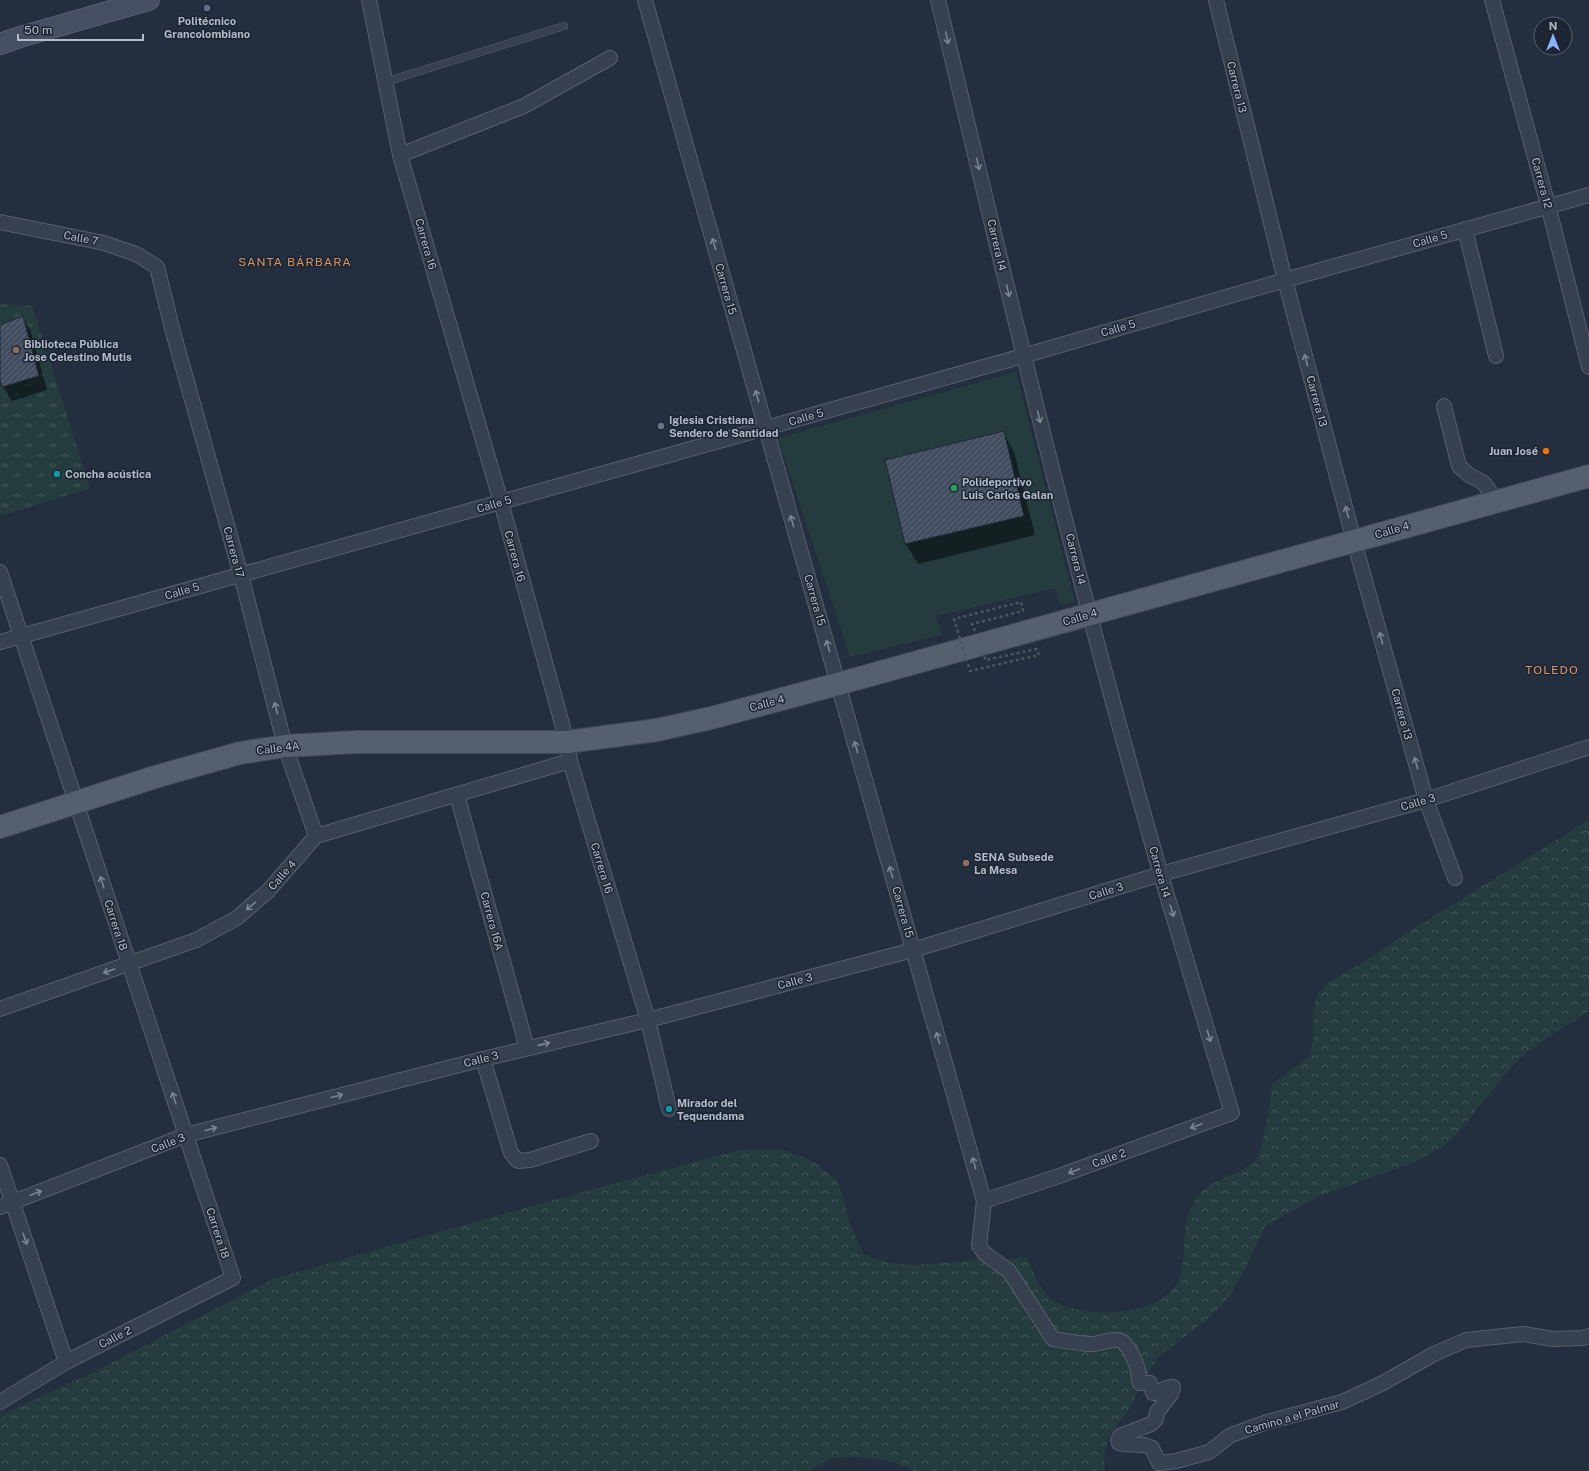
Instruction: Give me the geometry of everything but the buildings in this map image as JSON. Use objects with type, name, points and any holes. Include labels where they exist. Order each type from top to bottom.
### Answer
[{"type":"main road","points":[[0,44],[149,0]]},
{"type":"main road","name":"Calle 4","points":[[569,751],[711,718],[838,684],[1589,476]]},
{"type":"main road","name":"Calle 4A","points":[[0,827],[178,770],[240,753],[285,746],[356,742],[569,751]]},
{"type":"street","name":"Carrera 16","points":[[369,0],[400,156],[501,502],[569,751],[648,1020],[669,1109]]},
{"type":"street","name":"Carrera 15","points":[[645,0],[984,1201]]},
{"type":"street","name":"Carrera 14","points":[[938,0],[1023,356],[1090,614],[1161,874],[1232,1113]]},
{"type":"street","name":"Carrera 13","points":[[1216,0],[1285,280],[1354,541],[1426,800],[1455,878]]},
{"type":"street","name":"Carrera 12","points":[[1492,0],[1548,205],[1589,367]]},
{"type":"street","points":[[400,156],[524,106],[610,58]]},
{"type":"street","name":"Calle 5","points":[[0,642],[1023,356],[1548,205],[1589,195]]},
{"type":"street","name":"Calle 7","points":[[0,222],[104,243],[136,254],[157,267]]},
{"type":"street","points":[[1465,229],[1496,356]]},
{"type":"street","name":"Carrera 17","points":[[157,267],[173,332],[241,575],[285,746],[316,836]]},
{"type":"street","points":[[1444,406],[1459,466],[1469,475],[1484,483],[1496,501]]},
{"type":"street","name":"Carrera 18","points":[[0,572],[233,1278]]},
{"type":"street","name":"Calle 3","points":[[6,1205],[186,1135],[527,1048],[648,1020],[913,950],[1161,874],[1426,800],[1589,747]]},
{"type":"street","name":"Calle 4","points":[[0,1009],[196,940],[237,918],[268,892],[316,836],[458,795],[569,751]]},
{"type":"street","name":"Carrera 16A","points":[[458,795],[527,1048]]},
{"type":"street","points":[[483,1059],[511,1153],[518,1161],[530,1160],[591,1141]]},
{"type":"street","name":"Calle 2","points":[[984,1201],[1059,1176],[1232,1113]]},
{"type":"street","points":[[0,1165],[6,1205],[66,1362]]},
{"type":"street","name":"Camino a el Palmar","points":[[984,1201],[979,1233],[979,1245],[984,1253],[1009,1271],[1053,1339],[1093,1344],[1114,1340],[1120,1341],[1124,1343],[1132,1357],[1138,1370],[1140,1383],[1150,1383],[1153,1393],[1167,1387],[1173,1387],[1171,1394],[1157,1412],[1156,1418],[1151,1424],[1120,1436],[1119,1438],[1119,1443],[1122,1444],[1152,1448],[1159,1463],[1176,1461],[1208,1452],[1231,1435],[1267,1422],[1342,1402],[1381,1384],[1434,1354],[1466,1340],[1523,1334],[1553,1339],[1583,1338],[1589,1336]]},
{"type":"street","name":"Calle 2","points":[[0,1402],[66,1362],[233,1278]]},
{"type":"lane","points":[[385,82],[564,26]]},
{"type":"path","points":[[975,631],[972,624],[1023,611],[1021,602],[954,619],[970,671],[1039,655],[1037,649],[985,660],[984,653]]},
{"type":"green space","points":[[0,304],[32,306],[90,488],[0,516]]},
{"type":"green space","points":[[1016,372],[1075,602],[1060,605],[1055,588],[936,616],[942,635],[850,657],[778,438]]},
{"type":"green space","points":[[1589,820],[1589,1011],[1556,1032],[1524,1055],[1512,1066],[1458,1133],[1445,1145],[1415,1162],[1319,1196],[1265,1226],[1245,1270],[1229,1297],[1207,1320],[1158,1357],[1128,1411],[1109,1436],[1105,1451],[1104,1466],[1106,1471],[912,1471],[896,1463],[884,1460],[848,1457],[829,1459],[810,1471],[0,1471],[0,1418],[12,1410],[96,1371],[273,1279],[561,1198],[740,1150],[784,1150],[813,1161],[837,1181],[851,1227],[863,1254],[876,1259],[913,1265],[1027,1258],[1037,1280],[1047,1295],[1065,1306],[1081,1310],[1119,1312],[1138,1308],[1155,1302],[1169,1293],[1178,1281],[1183,1261],[1185,1231],[1189,1211],[1194,1202],[1208,1186],[1216,1181],[1241,1171],[1256,1160],[1259,1155],[1262,1146],[1272,1084],[1310,1056],[1313,1040],[1313,1009],[1318,994],[1327,983],[1369,959],[1410,931]]},
{"type":"place","name":"Politécnico Grancolombiano","points":[[207,8]]},
{"type":"place","name":"Biblioteca Pública Jose Celestino Mutis","points":[[16,350]]},
{"type":"place","name":"Iglesia Cristiana Sendero de Santidad","points":[[661,426]]},
{"type":"place","name":"Juan José","points":[[1546,451]]},
{"type":"place","name":"Concha acústica","points":[[57,474]]},
{"type":"place","name":"Polideportivo Luis Carlos Galan","points":[[954,488]]},
{"type":"place","name":"SENA Subsede La Mesa","points":[[966,863]]},
{"type":"place","name":"Mirador del Tequendama","points":[[669,1109]]},
{"type":"district","name":"SANTA BÁRBARA","points":[[295,262]]},
{"type":"district","name":"TOLEDO","points":[[1552,670]]}]
